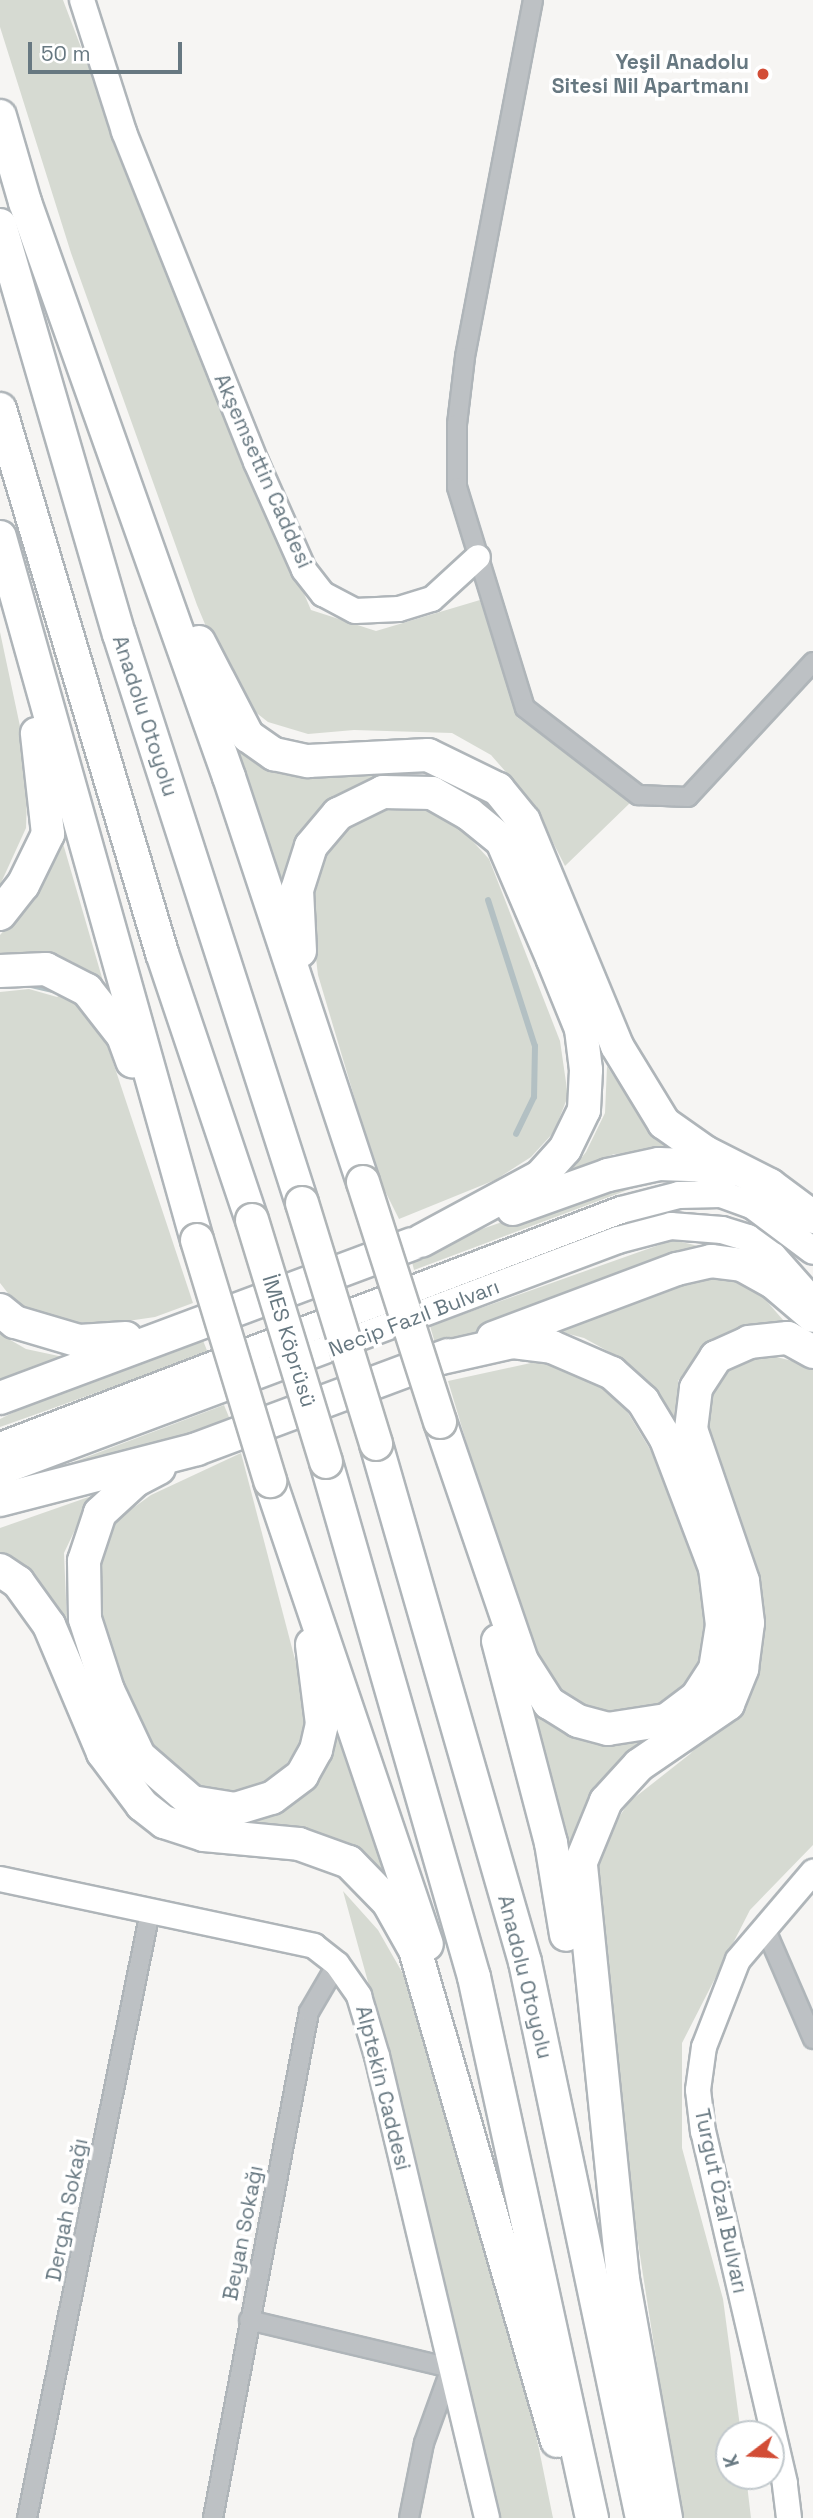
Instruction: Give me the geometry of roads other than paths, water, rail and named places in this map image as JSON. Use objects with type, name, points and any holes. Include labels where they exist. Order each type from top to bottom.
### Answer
[{"type":"highway","points":[[0,116],[24,202],[229,777],[440,1422],[522,1661],[549,1703],[578,1721],[608,1729],[666,1720],[697,1697],[715,1669],[722,1625],[715,1569],[666,1439],[642,1401],[612,1373],[552,1347],[513,1342],[433,1360]]},
{"type":"highway","name":"Anadolu Otoyolu","points":[[0,225],[118,634],[302,1203],[376,1444],[524,1962],[642,2518]]},
{"type":"highway","name":"İMES Köprüsü","points":[[0,409],[162,953],[252,1220],[326,1462],[474,1977],[592,2518]]},
{"type":"highway","points":[[118,468],[248,736],[274,754],[308,761],[428,755],[498,789],[524,821],[617,1046],[664,1123],[705,1152],[770,1185],[813,1218]]},
{"type":"highway","points":[[0,537],[197,1240],[270,1481],[425,1937],[500,2196],[575,2518]]},
{"type":"highway","points":[[0,551],[44,770],[48,834],[23,885],[0,914]]},
{"type":"highway","points":[[363,1182],[302,969],[297,890],[311,846],[338,814],[383,792],[432,793],[469,814],[502,841],[580,1029],[586,1070],[584,1110],[565,1149],[541,1176],[421,1241]]},
{"type":"highway","points":[[0,971],[46,969],[86,990],[123,1036],[197,1240]]},
{"type":"highway","points":[[0,1398],[421,1241],[608,1175],[659,1164],[697,1165],[762,1185],[813,1218]]},
{"type":"highway","points":[[0,1500],[197,1449],[677,1269],[711,1261],[742,1265],[773,1282],[813,1316]]},
{"type":"highway","points":[[0,1310],[15,1322],[79,1341],[180,1331]]},
{"type":"highway","points":[[615,2215],[581,1863],[606,1801],[639,1765],[728,1704],[742,1669],[748,1623],[743,1581],[691,1429],[695,1388],[716,1357],[749,1342],[788,1338],[813,1352]]},
{"type":"highway","points":[[440,1422],[551,1843],[666,2518]]},
{"type":"highway","points":[[197,1449],[136,1480],[100,1513],[84,1561],[85,1619],[108,1690],[139,1756],[192,1802],[235,1809],[272,1798],[302,1775],[316,1750],[322,1724],[311,1641],[270,1481]]},
{"type":"highway","points":[[0,1570],[18,1582],[49,1625],[103,1754],[142,1805],[164,1822],[204,1835],[299,1843],[349,1862],[388,1902],[415,1950],[557,2441]]},
{"type":"main road","name":"Akşemsettin Caddesi","points":[[82,0],[124,132],[256,462],[304,570],[323,594],[355,611],[399,609],[432,599],[478,557]]},
{"type":"main road","name":"Necip Fazıl Bulvarı","points":[[0,1446],[621,1210],[679,1195],[721,1195],[752,1205],[813,1251]]},
{"type":"main road","name":"Necip Fazıl Bulvarı","points":[[0,1472],[618,1240],[671,1226],[722,1230],[748,1238],[773,1256],[813,1301]]},
{"type":"main road","name":"Turgut Özal Bulvarı","points":[[789,2518],[698,2090],[704,2047],[718,2004],[738,1960],[813,1872]]},
{"type":"main road","name":"Alptekin Caddesi","points":[[0,1879],[314,1946],[338,1964],[359,1996],[377,2056],[487,2518]]},
{"type":"street","points":[[533,0],[464,356],[457,424],[457,488],[525,708],[638,794],[688,797],[813,662]]},
{"type":"street","name":"Dergah Sokağı","points":[[27,2518],[150,1912]]},
{"type":"street","points":[[765,1928],[813,2039]]},
{"type":"street","name":"Beyan Sokağı","points":[[213,2518],[309,2012],[338,1964]]},
{"type":"street","points":[[249,2320],[451,2368],[424,2442],[409,2518]]},
{"type":"waterway","points":[[488,900],[535,1046],[534,1097],[516,1134]]},
{"type":"waterway","points":[[27,984],[57,991]]},
{"type":"place","name":"Yeşil Anadolu Sitesi Nil Apartmanı","points":[[763,74]]}]
